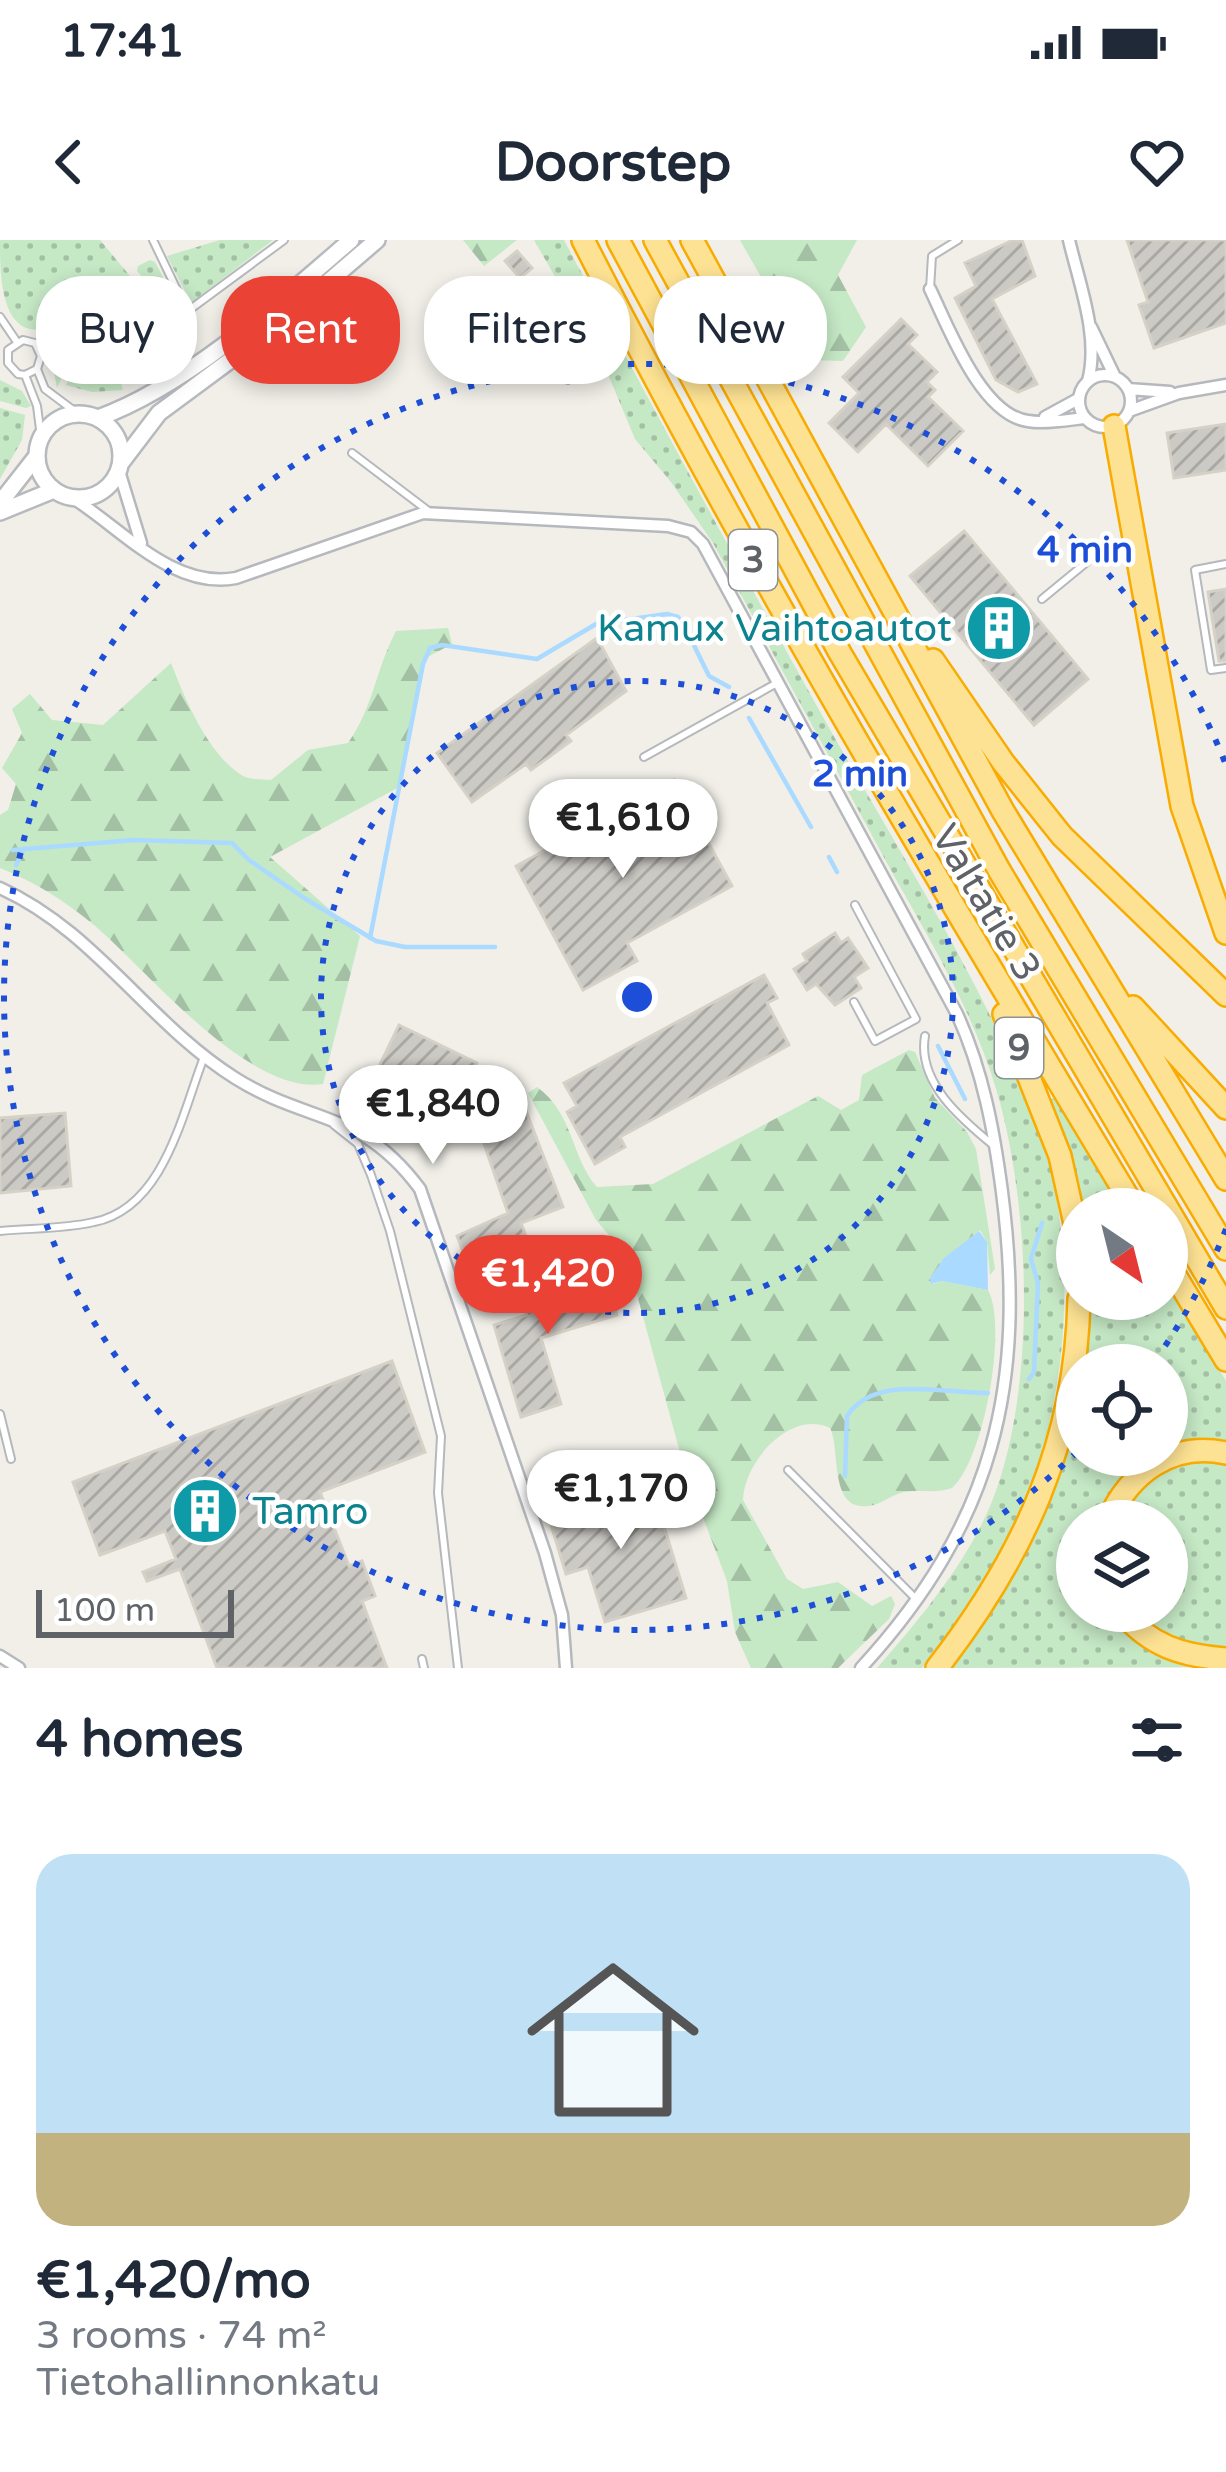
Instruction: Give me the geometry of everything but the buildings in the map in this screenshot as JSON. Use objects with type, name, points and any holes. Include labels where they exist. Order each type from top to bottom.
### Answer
[{"type":"highway","name":"3","points":[[583,240],[715,491],[934,874],[1122,1188]]},
{"type":"highway","name":"Valtatie 3","points":[[618,240],[840,653],[1226,1308]]},
{"type":"highway","name":"Valtatie 3","points":[[655,240],[999,870],[1226,1249]]},
{"type":"highway","points":[[692,240],[1003,812],[1226,1179]]},
{"type":"highway","points":[[1122,418],[1182,806],[1226,933]]},
{"type":"highway","points":[[898,618],[920,641],[1003,762],[1062,836],[1226,995]]},
{"type":"highway","name":"9","points":[[934,874],[1012,1030],[1060,1156],[1067,1188]]},
{"type":"highway","points":[[1097,964],[1226,1108]]},
{"type":"highway","points":[[1188,1297],[1226,1360]]},
{"type":"highway","points":[[937,1668],[1000,1579],[1046,1484],[1070,1396],[1077,1320]]},
{"type":"highway","points":[[1118,1500],[1137,1475],[1159,1460],[1184,1451],[1226,1453]]},
{"type":"highway","points":[[1140,1632],[1146,1639],[1195,1657],[1226,1658]]},
{"type":"main road","points":[[98,418],[178,376],[351,240]]},
{"type":"main road","points":[[36,457],[41,476],[54,490],[73,498],[101,492],[159,413],[278,325],[377,240]]},
{"type":"main road","points":[[0,502],[36,457],[41,437],[56,420],[77,413],[98,418],[117,436],[120,467]]},
{"type":"main road","points":[[0,512],[54,490]]},
{"type":"street","points":[[1036,421],[1078,399],[1092,365],[1088,319],[1069,240]]},
{"type":"street","points":[[930,290],[980,386],[1004,409],[1027,421],[1084,418],[1098,427],[1179,393],[1226,385]]},
{"type":"street","points":[[1088,319],[1115,377],[1128,389],[1179,393]]},
{"type":"street","points":[[1088,381],[1115,377]]},
{"type":"street","points":[[1122,418],[1128,389]]},
{"type":"street","points":[[1078,399],[1084,418]]},
{"type":"street","points":[[120,467],[142,546]]},
{"type":"street","points":[[73,498],[185,575],[228,580],[430,512],[668,526],[691,532],[703,544],[957,1014],[976,1062],[996,1148],[1011,1290],[1006,1382],[991,1451],[968,1516],[916,1600],[861,1668]]},
{"type":"street","points":[[0,888],[58,920],[204,1056],[252,1088],[362,1132],[382,1146],[420,1189],[544,1553],[562,1615],[566,1668]]},
{"type":"street","points":[[0,1656],[19,1668]]},
{"type":"lane","points":[[153,240],[169,276]]},
{"type":"lane","points":[[197,306],[284,240]]},
{"type":"lane","points":[[930,290],[932,256],[958,240]]},
{"type":"lane","points":[[0,317],[17,342]]},
{"type":"lane","points":[[36,345],[17,342],[8,350],[4,365],[17,374],[36,370]]},
{"type":"lane","points":[[25,375],[37,406],[41,437]]},
{"type":"lane","points":[[43,384],[77,413]]},
{"type":"lane","points":[[352,453],[430,512]]},
{"type":"lane","points":[[1042,599],[1088,562]]},
{"type":"lane","points":[[1226,564],[1195,570],[1211,670],[1226,668]]},
{"type":"lane","points":[[644,758],[777,682]]},
{"type":"lane","points":[[854,1002],[874,1041],[916,1019],[855,905]]},
{"type":"lane","points":[[925,1036],[923,1049],[933,1082],[954,1110],[996,1148]]},
{"type":"lane","points":[[0,1231],[97,1222],[140,1198],[158,1175],[204,1056]]},
{"type":"lane","points":[[322,1116],[358,1144],[371,1174],[390,1231],[441,1436],[438,1493],[458,1668]]},
{"type":"lane","points":[[0,1414],[11,1459]]},
{"type":"lane","points":[[788,1470],[916,1600]]},
{"type":"green space","points":[[0,240],[100,240],[130,276],[36,276],[36,329],[32,329],[20,325],[12,315],[1,270]]},
{"type":"green space","points":[[220,240],[273,240],[197,298],[197,276],[177,276],[167,256]]},
{"type":"green space","points":[[463,240],[517,240],[484,266]]},
{"type":"green space","points":[[534,240],[564,240],[583,276],[555,276]]},
{"type":"green space","points":[[740,240],[857,240],[838,275],[866,327],[843,361],[827,361],[827,276],[760,276]]},
{"type":"green space","points":[[155,262],[162,276],[141,276],[138,266]]},
{"type":"green space","points":[[630,363],[960,957],[1008,1052],[1047,1153],[1056,1197],[1056,1320],[1064,1320],[1061,1344],[1056,1344],[1056,1385],[1048,1429],[1033,1482],[1004,1551],[972,1604],[922,1668],[877,1668],[940,1590],[981,1526],[1006,1458],[1016,1408],[1024,1299],[1017,1190],[1008,1139],[987,1062],[933,946],[713,543],[635,439],[612,384],[630,384]]},
{"type":"green space","points":[[0,380],[22,391],[31,406],[0,401]]},
{"type":"green space","points":[[121,384],[123,390],[92,392],[66,385]]},
{"type":"green space","points":[[0,408],[25,415],[22,440],[0,479]]},
{"type":"green space","points":[[448,628],[452,644],[422,660],[401,786],[270,857],[360,936],[323,1084],[294,1082],[232,1051],[83,916],[0,868],[0,815],[8,810],[16,784],[2,768],[22,733],[12,709],[30,694],[52,720],[103,725],[171,663],[199,725],[219,755],[243,776],[271,780],[308,750],[348,743],[364,716],[396,631]]},
{"type":"green space","points":[[909,1050],[915,1052],[935,1098],[967,1132],[976,1149],[995,1269],[990,1275],[987,1242],[980,1230],[945,1258],[930,1278],[933,1284],[942,1281],[988,1290],[994,1308],[994,1361],[983,1423],[964,1473],[952,1488],[904,1492],[868,1506],[855,1505],[841,1489],[830,1428],[800,1426],[772,1443],[751,1470],[743,1500],[787,1579],[803,1589],[838,1582],[872,1606],[891,1596],[895,1604],[889,1619],[838,1668],[751,1668],[735,1632],[727,1581],[684,1467],[633,1280],[620,1248],[596,1220],[528,1093],[537,1087],[558,1110],[597,1187],[653,1184],[818,1096],[841,1110],[859,1100],[862,1075]]},
{"type":"green space","points":[[1056,1097],[1110,1188],[1073,1188],[1048,1101]]},
{"type":"green space","points":[[1188,1319],[1226,1381],[1226,1444],[1188,1444],[1188,1344],[1081,1344],[1083,1320]]},
{"type":"green space","points":[[1211,1457],[1226,1462],[1226,1649],[1199,1647],[1157,1632],[1188,1632],[1188,1500],[1128,1500],[1154,1476],[1188,1476],[1188,1463]]},
{"type":"green space","points":[[1056,1463],[1056,1476],[1128,1476],[1110,1500],[1056,1500],[1056,1632],[1140,1632],[1175,1660],[1204,1667],[949,1668],[998,1601],[1045,1499]]},
{"type":"water","points":[[979,1231],[987,1242],[988,1290],[942,1281],[931,1284],[944,1258]]},
{"type":"waterway","points":[[370,938],[423,664],[430,648],[442,645],[537,659],[596,624],[667,614],[684,625],[709,676],[729,687]]},
{"type":"waterway","points":[[749,718],[811,827]]},
{"type":"waterway","points":[[13,850],[134,840],[232,843],[304,898],[376,941],[405,947],[495,947]]},
{"type":"waterway","points":[[16,865],[24,849]]},
{"type":"waterway","points":[[829,857],[837,872]]},
{"type":"waterway","points":[[938,1046],[965,1099]]},
{"type":"waterway","points":[[1029,1379],[1034,1372],[1038,1283],[1031,1259],[1042,1223]]},
{"type":"waterway","points":[[845,1476],[847,1416],[859,1403],[893,1390],[988,1393]]},
{"type":"place","name":"Kamux Vaihtoautot","points":[[999,628]]},
{"type":"place","name":"Tamro","points":[[205,1511]]}]
